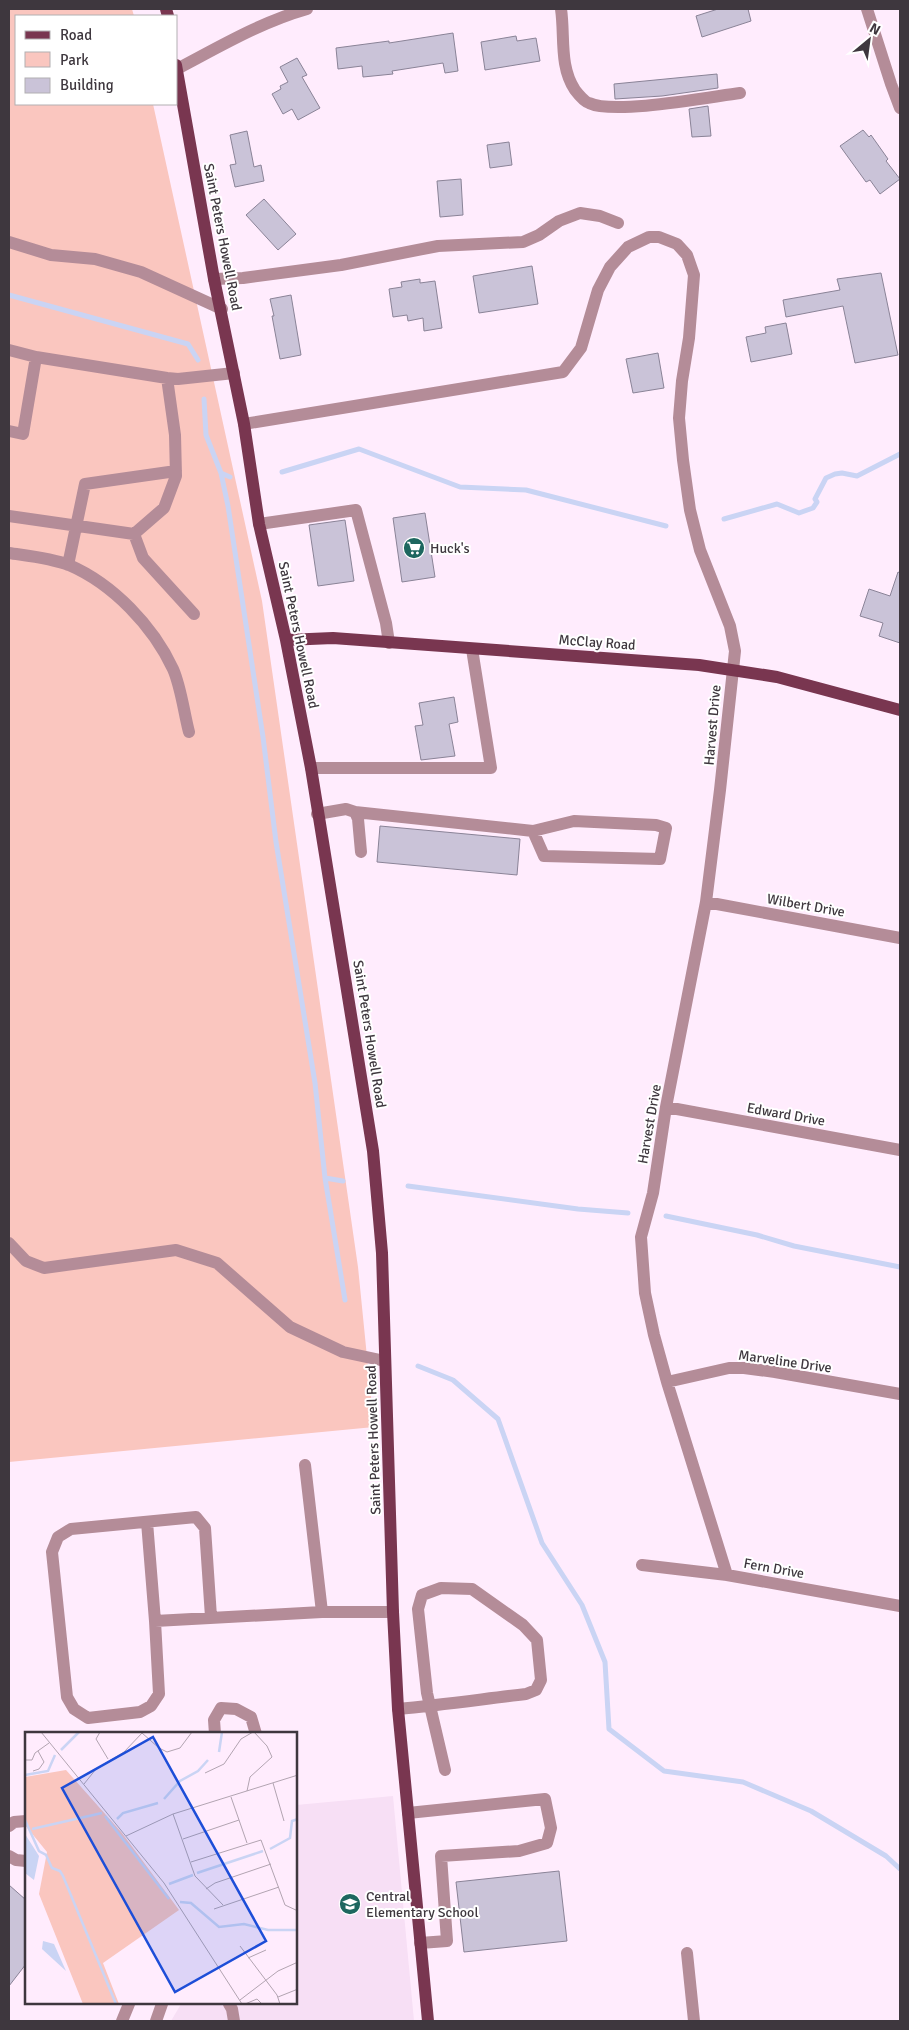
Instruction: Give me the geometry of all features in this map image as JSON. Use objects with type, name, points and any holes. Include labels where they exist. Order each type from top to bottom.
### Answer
[{"type":"main road","name":"Saint Peters Howell Road","points":[[178,75],[214,279],[222,309],[244,424],[260,524],[286,640],[311,768],[373,1151],[382,1253],[393,1612],[398,1709],[428,2021]]},
{"type":"main road","name":"McClay Road","points":[[286,640],[333,638],[649,660],[732,669],[776,677],[900,710]]},
{"type":"street","points":[[178,68],[250,32],[291,13],[306,9]]},
{"type":"street","points":[[561,9],[566,69],[575,90],[588,103],[609,106],[639,106],[740,93]]},
{"type":"street","points":[[868,9],[900,108]]},
{"type":"street","points":[[214,279],[243,278],[341,265],[438,246],[523,242],[539,235],[559,221],[580,213],[600,216],[618,223]]},
{"type":"street","name":"Harvest Drive","points":[[244,424],[563,372],[581,348],[598,290],[610,267],[628,247],[648,237],[659,237],[677,244],[687,255],[694,275],[689,338],[682,381],[679,418],[683,460],[690,510],[700,550],[730,626],[735,651],[706,902],[666,1108],[653,1193],[641,1237],[645,1293],[666,1382],[727,1575]]},
{"type":"street","points":[[9,242],[51,255],[94,259],[141,272],[222,309]]},
{"type":"street","points":[[9,350],[36,357],[167,378],[178,379],[234,373]]},
{"type":"street","points":[[9,431],[23,434],[36,357]]},
{"type":"street","points":[[9,516],[134,534],[164,508],[176,476],[175,435],[167,378]]},
{"type":"street","points":[[68,565],[85,484],[176,471]]},
{"type":"street","points":[[260,524],[356,510],[386,623],[389,643]]},
{"type":"street","points":[[134,534],[143,558],[194,614]]},
{"type":"street","points":[[9,553],[52,560],[68,565],[88,575],[116,596],[137,616],[156,641],[173,670],[189,732]]},
{"type":"street","points":[[311,768],[491,768],[472,649]]},
{"type":"street","points":[[317,814],[346,809],[355,812],[533,831],[574,822],[656,825],[666,828],[660,859],[544,856],[533,831]]},
{"type":"street","points":[[355,812],[358,819],[361,852]]},
{"type":"street","name":"Wilbert Drive","points":[[706,902],[900,938]]},
{"type":"street","name":"Edward Drive","points":[[666,1108],[900,1150]]},
{"type":"street","points":[[9,1243],[26,1261],[44,1268],[176,1250],[208,1260],[216,1263],[290,1327],[343,1352],[385,1362]]},
{"type":"street","name":"Marveline Drive","points":[[666,1382],[729,1368],[744,1368],[900,1394]]},
{"type":"street","points":[[305,1465],[322,1612]]},
{"type":"street","points":[[147,1522],[155,1621],[158,1694],[151,1706],[140,1712],[88,1718],[74,1709],[67,1697],[52,1552],[58,1537],[71,1529],[196,1517],[205,1528],[211,1617]]},
{"type":"street","name":"Fern Drive","points":[[642,1565],[727,1575],[900,1606]]},
{"type":"street","points":[[398,1709],[430,1706],[526,1694],[536,1690],[541,1680],[537,1640],[523,1625],[472,1589],[441,1588],[422,1595],[418,1609],[427,1694],[430,1706],[446,1770]]},
{"type":"street","points":[[155,1621],[322,1612],[393,1612]]},
{"type":"street","points":[[215,1732],[214,1720],[221,1708],[236,1709],[251,1717],[255,1732]]},
{"type":"street","points":[[408,1813],[545,1799],[551,1828],[547,1843],[519,1851],[441,1856],[447,1941],[420,1943]]},
{"type":"street","points":[[9,1826],[14,1822],[25,1821]]},
{"type":"street","points":[[9,1856],[16,1860],[25,1861]]},
{"type":"street","points":[[687,1953],[694,2021]]},
{"type":"street","points":[[122,2021],[129,2005]]},
{"type":"street","points":[[156,2021],[162,2005]]},
{"type":"street","points":[[230,2005],[234,2021]]},
{"type":"shaded area","name":"Central Elementary School","points":[[393,1796],[414,2021],[171,2021],[180,2005],[298,2005],[298,1805]]},
{"type":"green space","points":[[9,9],[132,9],[134,15],[15,15],[15,105],[153,105],[262,601],[358,1267],[374,1427],[9,1462]]},
{"type":"building","points":[[718,9],[748,9],[751,21],[702,37],[696,16]]},
{"type":"building","points":[[453,33],[458,71],[445,73],[443,63],[392,71],[393,74],[363,77],[362,66],[338,69],[336,48],[389,41],[389,43]]},
{"type":"building","points":[[516,36],[517,41],[536,38],[540,61],[485,70],[481,42]]},
{"type":"building","points":[[297,58],[307,75],[302,77],[320,108],[298,120],[292,109],[283,114],[272,94],[281,89],[280,86],[288,82],[280,67]]},
{"type":"building","points":[[717,74],[718,88],[662,96],[615,99],[614,84]]},
{"type":"building","points":[[708,106],[711,136],[692,137],[689,109]]},
{"type":"building","points":[[863,130],[869,137],[871,135],[888,159],[886,161],[900,179],[880,194],[870,180],[866,182],[840,146]]},
{"type":"building","points":[[247,131],[254,167],[261,165],[264,181],[235,187],[230,165],[236,164],[230,135]]},
{"type":"building","points":[[509,142],[512,165],[490,168],[487,145]]},
{"type":"building","points":[[461,179],[463,215],[440,217],[437,181]]},
{"type":"building","points":[[264,199],[296,234],[278,250],[246,215]]},
{"type":"building","points":[[532,266],[538,304],[479,313],[473,276]]},
{"type":"building","points":[[881,273],[898,355],[855,363],[843,306],[786,317],[783,300],[840,290],[837,279]]},
{"type":"building","points":[[420,279],[420,283],[435,281],[442,328],[424,331],[423,318],[408,321],[407,315],[393,317],[389,289],[402,287],[401,282]]},
{"type":"building","points":[[291,295],[301,355],[280,359],[270,299]]},
{"type":"building","points":[[786,323],[792,354],[751,362],[746,337],[766,333],[765,327]]},
{"type":"building","points":[[658,353],[664,388],[633,393],[626,359]]},
{"type":"building","name":"Huck's","points":[[425,513],[435,577],[402,582],[393,518]]},
{"type":"building","points":[[345,520],[354,581],[318,586],[309,525]]},
{"type":"building","points":[[898,572],[900,573],[900,643],[879,636],[883,623],[860,616],[869,589],[890,596]]},
{"type":"building","points":[[454,697],[458,722],[449,724],[455,756],[421,760],[415,726],[423,725],[419,703]]},
{"type":"building","points":[[380,826],[520,839],[517,875],[377,862]]},
{"type":"building","points":[[559,1871],[567,1941],[464,1952],[456,1882]]},
{"type":"building","points":[[9,1885],[25,1899],[25,1965],[9,1986]]},
{"type":"waterway","points":[[9,295],[188,344],[198,360]]},
{"type":"waterway","points":[[204,399],[206,435],[221,473],[228,506],[263,737],[276,842],[315,1083],[325,1178],[345,1300]]},
{"type":"waterway","points":[[282,472],[359,449],[460,487],[526,490],[666,526]]},
{"type":"waterway","points":[[724,519],[777,504],[799,513],[813,508],[817,502],[815,499],[826,478],[842,473],[857,476],[900,454]]},
{"type":"waterway","points":[[221,473],[230,477]]},
{"type":"waterway","points":[[325,1178],[343,1181]]},
{"type":"waterway","points":[[408,1186],[578,1209],[628,1213]]},
{"type":"waterway","points":[[666,1216],[757,1235],[794,1246],[900,1267]]},
{"type":"waterway","points":[[418,1366],[453,1380],[498,1419],[542,1543],[582,1605],[605,1662],[609,1729],[664,1771],[743,1782],[811,1811],[886,1856],[900,1869]]},
{"type":"place","name":"Huck's","points":[[414,548]]},
{"type":"place","name":"Central Elementary School","points":[[350,1904]]}]
